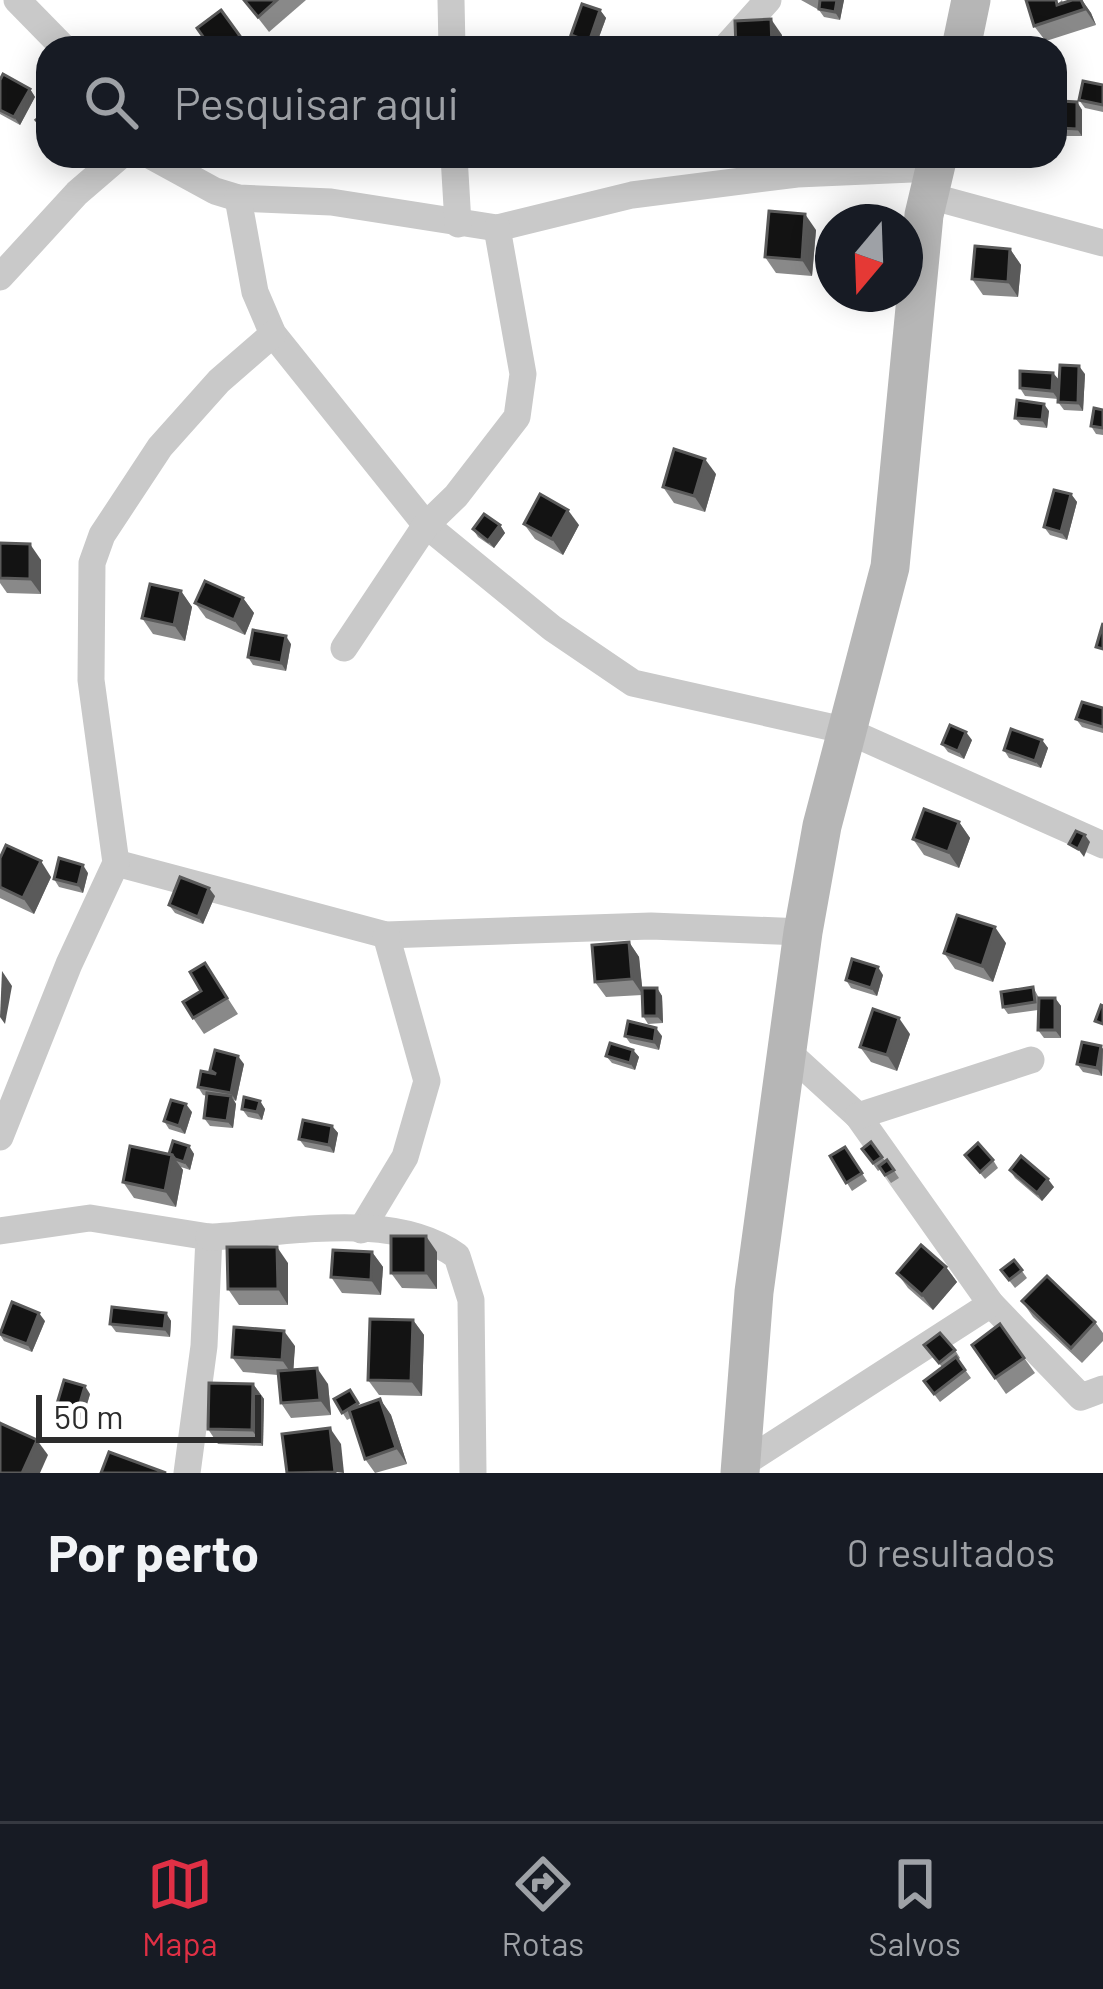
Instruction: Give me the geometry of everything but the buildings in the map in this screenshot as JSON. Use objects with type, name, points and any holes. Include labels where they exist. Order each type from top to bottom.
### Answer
[{"type":"street","points":[[17,0],[52,36]]},
{"type":"street","points":[[451,0],[452,36]]},
{"type":"street","points":[[736,36],[768,0]]},
{"type":"street","points":[[964,36],[971,0]]},
{"type":"street","points":[[0,277],[106,168]]},
{"type":"street","points":[[180,168],[238,198],[331,202],[497,228],[670,190],[797,173],[933,173],[1103,243]]},
{"type":"street","points":[[458,224],[460,168]]},
{"type":"street","points":[[740,1469],[754,1292],[803,932],[822,826],[900,508],[933,173]]},
{"type":"street","points":[[238,198],[255,292],[273,334],[426,524],[552,628],[633,683],[848,731],[1103,844]]},
{"type":"street","points":[[344,648],[426,524],[517,417],[524,394],[497,228]]},
{"type":"street","points":[[0,1137],[69,964],[116,863],[91,680],[92,563],[102,536],[160,447],[219,381],[273,334]]},
{"type":"street","points":[[116,863],[386,935],[651,926],[803,932]]},
{"type":"street","points":[[361,1230],[405,1157],[427,1081],[386,935]]},
{"type":"street","points":[[789,1053],[858,1116],[991,1304],[1081,1397],[1103,1389]]},
{"type":"street","points":[[858,1116],[1030,1060]]},
{"type":"street","points":[[0,1231],[90,1218],[209,1237],[361,1230],[419,1236],[442,1245],[464,1266],[471,1300],[473,1473]]},
{"type":"street","points":[[187,1473],[204,1346],[209,1237]]},
{"type":"street","points":[[740,1469],[991,1304]]}]
